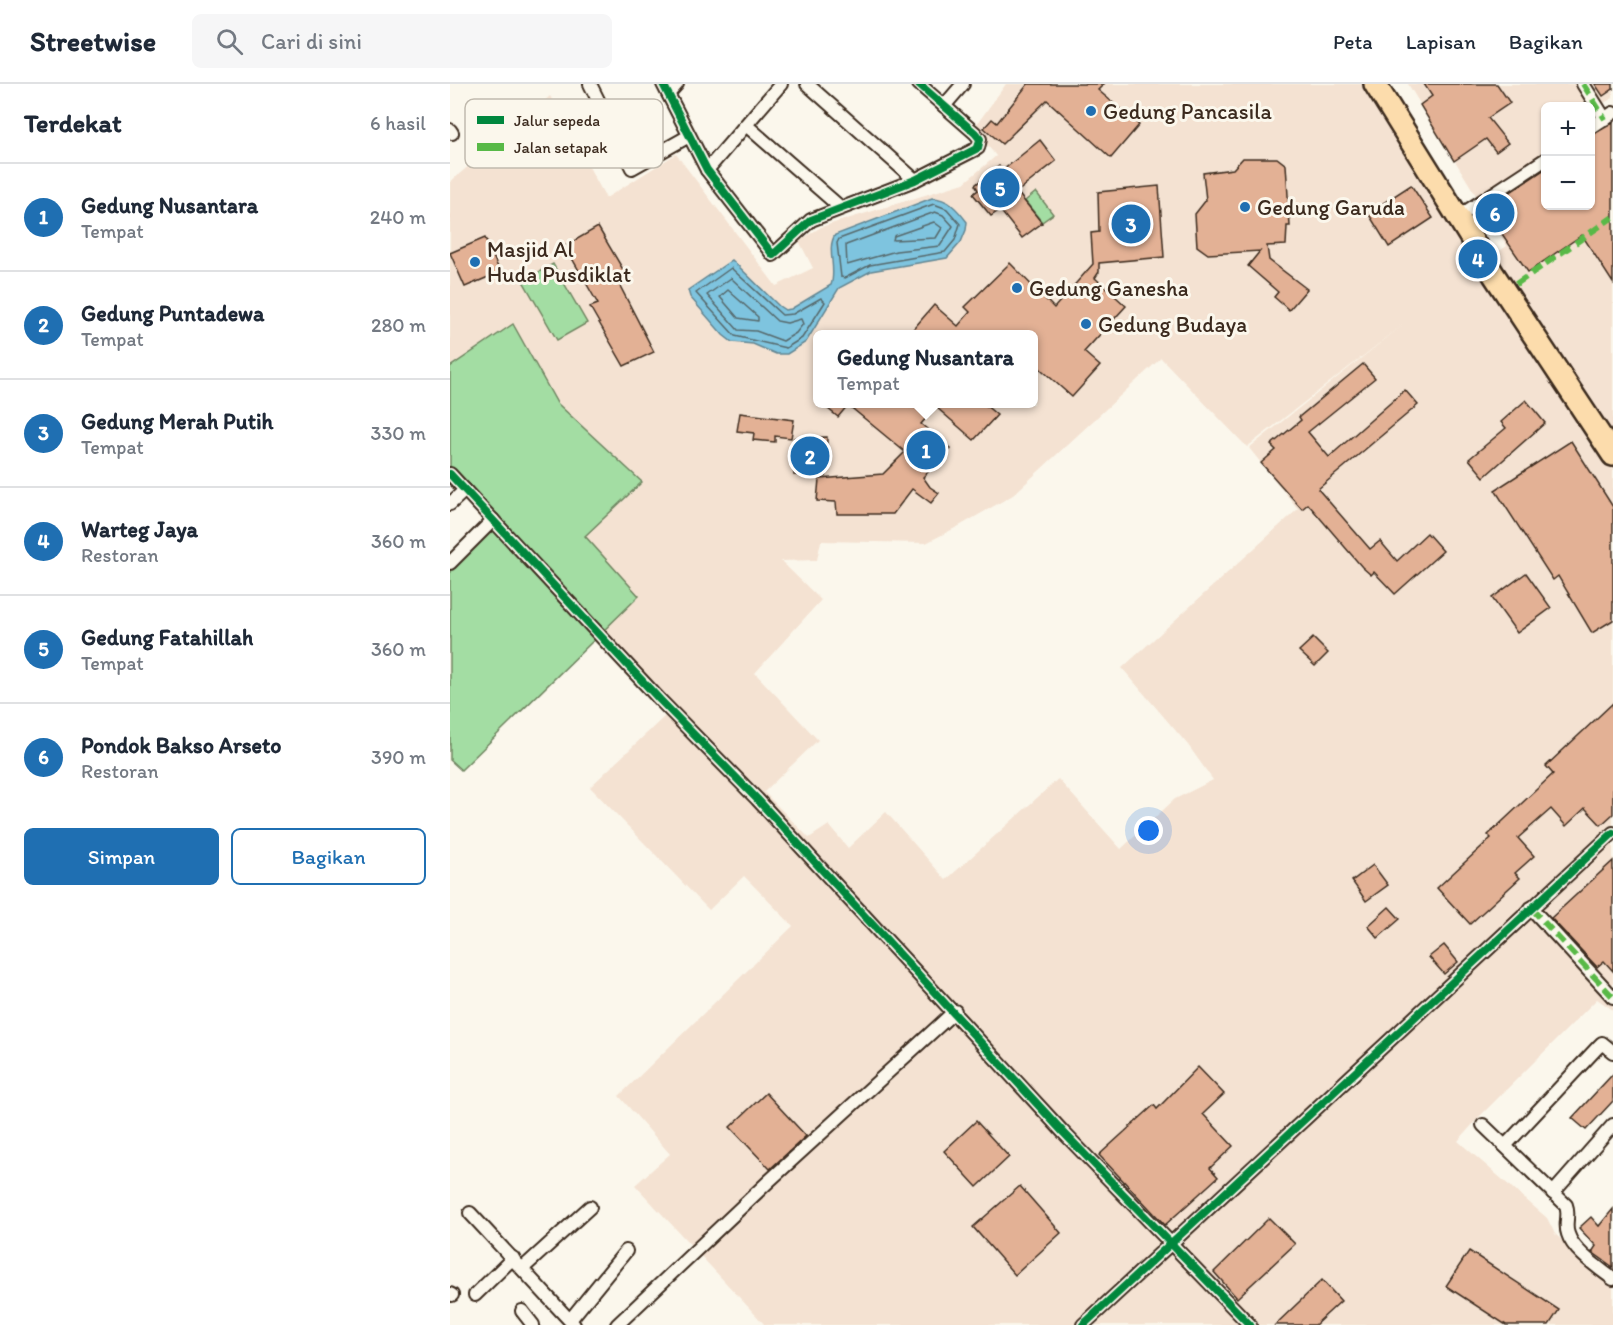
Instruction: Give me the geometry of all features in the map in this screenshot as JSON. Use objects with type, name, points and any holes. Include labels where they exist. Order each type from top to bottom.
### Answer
[{"type":"highway","points":[[1375,84],[1493,274],[1613,455]]},
{"type":"highway","points":[[1390,84],[1467,212],[1613,434]]},
{"type":"street","points":[[590,84],[598,99]]},
{"type":"street","points":[[707,170],[781,84]]},
{"type":"street","points":[[807,84],[915,180]]},
{"type":"street","points":[[670,87],[689,136],[707,170],[773,255],[778,254],[811,220],[915,180],[978,148],[980,139],[919,84]]},
{"type":"street","points":[[944,106],[963,84]]},
{"type":"street","points":[[1583,84],[1609,116],[1595,125]]},
{"type":"street","points":[[746,124],[840,207]]},
{"type":"street","points":[[663,151],[689,136]]},
{"type":"street","points":[[1467,212],[1541,162]]},
{"type":"street","points":[[450,474],[955,1011],[1063,1132],[1250,1325]]},
{"type":"street","points":[[450,504],[465,490]]},
{"type":"street","points":[[450,563],[493,520]]},
{"type":"street","points":[[1083,1325],[1613,833]]},
{"type":"street","points":[[1531,908],[1613,997]]},
{"type":"street","points":[[616,1325],[955,1011]]},
{"type":"street","points":[[1505,1146],[1602,1043],[1613,1052]]},
{"type":"street","points":[[1483,1125],[1568,1209],[1567,1230],[1571,1240],[1613,1279]]},
{"type":"street","points":[[1553,1193],[1613,1125]]},
{"type":"street","points":[[523,1268],[590,1207]]},
{"type":"street","points":[[470,1213],[572,1322],[626,1251]]},
{"type":"street","points":[[475,1295],[513,1258]]},
{"type":"street","points":[[522,1311],[533,1325]]},
{"type":"shaded area","points":[[1006,84],[1364,84],[1480,264],[1507,246],[1408,84],[1613,84],[1613,98],[1602,104],[1613,119],[1613,1010],[1597,999],[1458,1141],[1547,1218],[1555,1234],[1613,1284],[1613,1325],[765,1325],[635,1185],[670,1154],[619,1096],[793,926],[744,876],[709,910],[590,787],[665,716],[594,639],[639,596],[585,536],[643,482],[558,403],[513,324],[450,366],[450,182],[466,168],[590,168],[606,198],[654,168],[663,168],[663,162],[676,154],[776,286],[813,268],[799,241],[821,227],[964,183],[996,156],[974,128]],"holes":[[[1404,324],[1249,448],[1298,509],[1122,668],[1188,745],[1213,780],[1175,799],[1121,849],[1058,779],[946,880],[886,812],[848,848],[829,825],[809,838],[764,792],[818,740],[755,673],[821,600],[781,561],[817,560],[821,541],[926,543],[961,525],[1013,495],[1161,358],[1247,447]]]},
{"type":"green space","points":[[1036,192],[1053,214],[1042,222],[1025,201]]},
{"type":"green space","points":[[553,264],[587,323],[557,340],[523,281]]},
{"type":"green space","points":[[513,324],[557,403],[642,482],[585,536],[639,596],[461,770],[450,760],[450,570],[495,525],[450,479],[450,367]]},
{"type":"water","points":[[932,198],[948,202],[967,222],[961,242],[947,258],[871,271],[839,288],[806,342],[787,354],[776,354],[753,344],[732,342],[723,335],[690,297],[688,290],[732,260],[779,306],[785,310],[791,309],[831,285],[833,272],[831,246],[835,235]]},
{"type":"building","name":"Gedung Pancasila","points":[[1028,84],[1104,84],[1098,90],[1139,125],[1111,158],[1047,100],[1002,144],[984,128],[992,119],[997,123]]},
{"type":"building","points":[[1424,84],[1497,84],[1510,103],[1488,118],[1508,143],[1496,152],[1486,139],[1454,161],[1420,105],[1432,96]]},
{"type":"building","points":[[1595,84],[1613,84],[1613,89],[1603,96]]},
{"type":"building","points":[[1613,123],[1613,283],[1582,235],[1528,272],[1485,209],[1541,172],[1541,210],[1595,210],[1595,133]]},
{"type":"building","points":[[1040,140],[1056,161],[1017,192],[1042,223],[1022,238],[1000,210],[991,216],[973,194],[978,190],[975,185],[999,166],[1003,170]]},
{"type":"building","name":"Gedung Garuda","points":[[1243,158],[1277,158],[1286,165],[1290,226],[1287,226],[1286,245],[1267,246],[1269,260],[1307,289],[1289,310],[1274,297],[1278,292],[1248,266],[1260,251],[1208,254],[1197,246],[1195,214],[1206,200],[1203,173],[1233,169]]},
{"type":"building","points":[[1411,185],[1433,218],[1389,247],[1368,213]]},
{"type":"building","points":[[1159,186],[1164,257],[1099,263],[1099,272],[1095,278],[1126,306],[1084,352],[1100,366],[1072,397],[1038,367],[1038,330],[912,330],[934,305],[958,326],[970,312],[965,307],[1010,263],[1054,308],[1093,264],[1091,233],[1099,232],[1098,192]]},
{"type":"building","points":[[598,227],[628,278],[619,284],[654,352],[624,366],[590,307],[598,304],[565,246]]},
{"type":"building","name":"Masjid Al Huda Pusdiklat","points":[[485,238],[500,272],[465,287],[450,253]]},
{"type":"building","points":[[1363,364],[1375,378],[1308,432],[1329,457],[1405,390],[1418,405],[1318,489],[1370,549],[1380,541],[1397,561],[1427,533],[1443,551],[1395,594],[1374,572],[1371,575],[1362,567],[1308,504],[1302,509],[1261,463],[1276,450],[1271,445],[1301,420],[1299,417]]},
{"type":"building","points":[[1526,400],[1545,423],[1484,477],[1469,459],[1506,428],[1501,422]]},
{"type":"building","points":[[827,408],[846,408],[838,417]]},
{"type":"building","points":[[852,408],[935,408],[921,424],[951,449],[923,477],[930,487],[939,493],[931,503],[912,489],[893,514],[837,514],[836,502],[817,501],[819,479],[883,474],[905,452]]},
{"type":"building","points":[[937,408],[989,408],[997,415],[974,440]]},
{"type":"building","points":[[740,413],[794,420],[791,438],[775,436],[775,442],[753,440],[754,433],[737,431]]},
{"type":"building","points":[[827,437],[826,476],[794,475],[794,438]]},
{"type":"building","points":[[1571,441],[1613,507],[1613,620],[1592,633],[1558,576],[1553,580],[1495,490]]},
{"type":"building","points":[[1526,573],[1551,608],[1517,633],[1492,598]]},
{"type":"building","points":[[1313,638],[1328,653],[1315,666],[1299,651]]},
{"type":"building","points":[[1613,703],[1613,814],[1601,825],[1585,808],[1566,826],[1551,809],[1518,838],[1534,856],[1515,873],[1520,878],[1470,924],[1437,888],[1491,838],[1488,835],[1553,774],[1546,766]]},
{"type":"building","points":[[1613,861],[1613,971],[1604,961],[1597,967],[1551,918]]},
{"type":"building","points":[[1373,865],[1388,885],[1366,901],[1352,881]]},
{"type":"building","points":[[1389,907],[1400,919],[1378,938],[1368,926]]},
{"type":"building","points":[[1444,945],[1458,962],[1444,974],[1429,957]]},
{"type":"building","points":[[1198,1067],[1224,1094],[1203,1114],[1233,1146],[1210,1168],[1218,1177],[1165,1225],[1099,1155],[1154,1105],[1157,1109]]},
{"type":"building","points":[[1613,1074],[1613,1101],[1586,1130],[1572,1118]]},
{"type":"building","points":[[766,1093],[806,1136],[770,1169],[730,1127]]},
{"type":"building","points":[[976,1121],[1009,1157],[977,1187],[944,1151]]},
{"type":"building","points":[[1020,1186],[1061,1233],[1015,1275],[973,1227]]},
{"type":"building","points":[[1613,1209],[1613,1267],[1592,1252],[1596,1246],[1579,1228],[1591,1217],[1599,1226]]},
{"type":"building","points":[[1269,1218],[1295,1244],[1237,1298],[1214,1272]]},
{"type":"building","points":[[1469,1251],[1559,1310],[1549,1325],[1506,1325],[1446,1286]]},
{"type":"building","points":[[1322,1280],[1341,1301],[1315,1325],[1275,1325]]},
{"type":"marked path","points":[[1583,84],[1605,119]]},
{"type":"marked path","points":[[1516,284],[1613,217]]},
{"type":"marked path","points":[[1531,908],[1613,997]]},
{"type":"cycle path","points":[[663,84],[707,170],[773,255],[811,220],[915,180],[978,148],[980,139],[975,133],[919,84]]},
{"type":"cycle path","points":[[450,474],[660,700],[757,799],[1063,1132],[1250,1325]]},
{"type":"cycle path","points":[[1083,1325],[1613,833]]},
{"type":"place","name":"Gedung Pancasila","points":[[1091,111]]},
{"type":"place","name":"Gedung Fatahillah","points":[[1000,188]]},
{"type":"place","name":"Gedung Garuda","points":[[1245,207]]},
{"type":"place","name":"Pondok Bakso Arseto","points":[[1495,213]]},
{"type":"place","name":"Gedung Merah Putih","points":[[1131,224]]},
{"type":"place","name":"Warteg Jaya","points":[[1478,259]]},
{"type":"place","name":"Masjid Al Huda Pusdiklat","points":[[475,262]]},
{"type":"place","name":"Gedung Ganesha","points":[[1017,288]]},
{"type":"place","name":"Gedung Budaya","points":[[1086,324]]},
{"type":"place","name":"Gedung Nusantara","points":[[926,450]]},
{"type":"place","name":"Gedung Puntadewa","points":[[810,456]]}]
